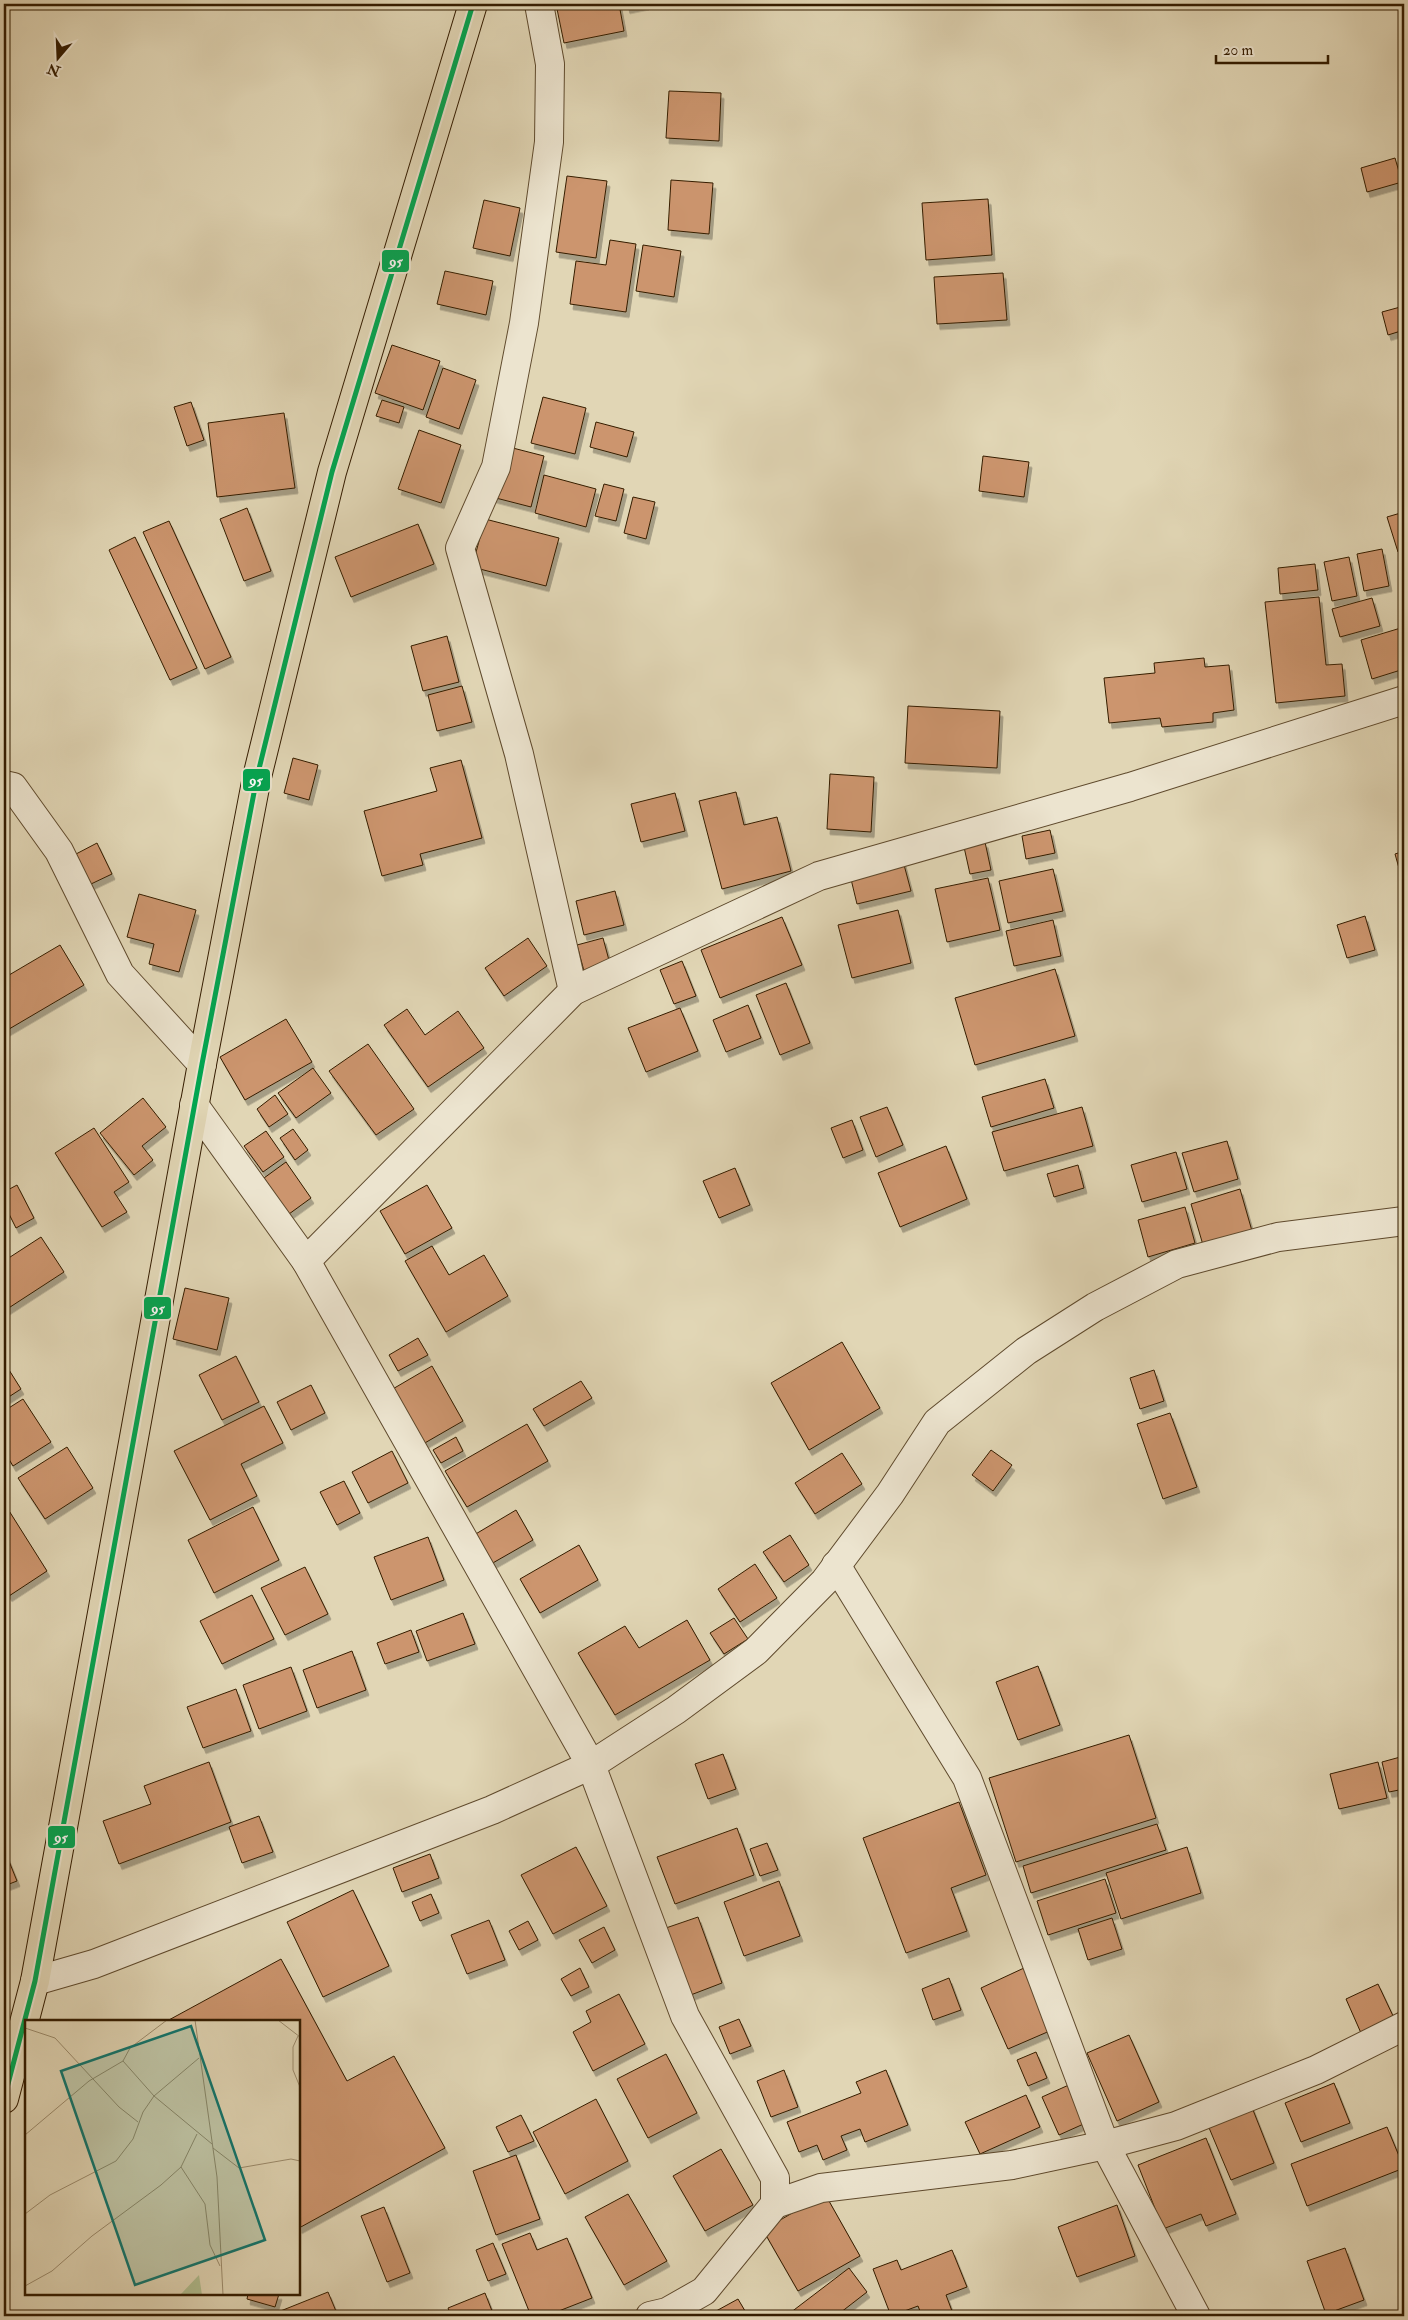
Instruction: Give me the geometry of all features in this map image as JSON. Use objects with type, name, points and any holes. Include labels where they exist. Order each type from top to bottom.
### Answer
[{"type":"main road","points":[[4,2099],[35,1981],[194,1105],[257,777],[332,472],[473,4]]},
{"type":"street","points":[[539,4],[550,64],[549,142],[525,313],[496,467],[460,548],[519,754],[573,991]]},
{"type":"street","points":[[306,1261],[573,991],[819,876],[1130,787],[1404,700]]},
{"type":"street","points":[[4,785],[13,787],[59,851],[120,974],[202,1064]]},
{"type":"street","points":[[194,1105],[306,1261],[591,1765],[685,2016],[775,2178],[774,2204]]},
{"type":"street","points":[[35,1981],[94,1964],[492,1810],[591,1765],[676,1710],[756,1651],[825,1581],[890,1494],[937,1422],[1026,1351],[1095,1307],[1177,1264],[1278,1237],[1404,1222]]},
{"type":"street","points":[[836,1565],[967,1778],[1105,2145],[1196,2316]]},
{"type":"street","points":[[650,2316],[667,2312],[704,2291],[774,2204],[821,2188],[1012,2165],[1105,2145],[1176,2126],[1316,2070],[1404,2026]]},
{"type":"building","points":[[556,4],[619,4],[624,31],[564,43]]},
{"type":"building","points":[[626,4],[646,4],[627,8]]},
{"type":"building","points":[[669,91],[721,93],[719,141],[666,138]]},
{"type":"building","points":[[1395,158],[1402,182],[1367,192],[1361,168]]},
{"type":"building","points":[[567,176],[607,181],[596,258],[556,252]]},
{"type":"building","points":[[671,180],[713,183],[709,234],[668,230]]},
{"type":"building","points":[[988,199],[992,255],[926,260],[922,203]]},
{"type":"building","points":[[484,200],[520,208],[510,256],[473,248]]},
{"type":"building","points":[[610,240],[636,244],[626,312],[570,304],[576,261],[606,265]]},
{"type":"building","points":[[643,245],[681,251],[674,297],[636,291]]},
{"type":"building","points":[[445,271],[493,281],[486,315],[437,304]]},
{"type":"building","points":[[1003,273],[1007,320],[937,324],[934,277]]},
{"type":"building","points":[[1404,306],[1404,330],[1388,335],[1382,312]]},
{"type":"building","points":[[392,345],[440,361],[423,410],[375,393]]},
{"type":"building","points":[[443,368],[476,380],[459,429],[426,417]]},
{"type":"building","points":[[543,397],[586,408],[575,454],[531,443]]},
{"type":"building","points":[[382,400],[404,407],[399,423],[376,416]]},
{"type":"building","points":[[191,402],[204,440],[187,446],[174,407]]},
{"type":"building","points":[[284,413],[295,488],[217,497],[208,423]]},
{"type":"building","points":[[596,422],[634,432],[627,457],[590,447]]},
{"type":"building","points":[[419,430],[461,445],[441,503],[398,489]]},
{"type":"building","points":[[505,446],[544,456],[531,507],[492,497]]},
{"type":"building","points":[[983,456],[1029,462],[1024,497],[979,491]]},
{"type":"building","points":[[544,475],[596,489],[586,527],[535,513]]},
{"type":"building","points":[[604,484],[624,489],[616,521],[595,516]]},
{"type":"building","points":[[633,497],[655,502],[646,539],[624,533]]},
{"type":"building","points":[[247,508],[271,571],[244,581],[220,519]]},
{"type":"building","points":[[1404,512],[1404,550],[1398,552],[1387,517]]},
{"type":"building","points":[[485,519],[559,538],[546,586],[472,567]]},
{"type":"building","points":[[169,521],[231,657],[205,669],[143,532]]},
{"type":"building","points":[[418,524],[434,564],[351,597],[335,557]]},
{"type":"building","points":[[135,537],[197,668],[170,680],[109,550]]},
{"type":"building","points":[[1382,549],[1389,586],[1364,591],[1357,554]]},
{"type":"building","points":[[1349,557],[1357,596],[1332,601],[1324,562]]},
{"type":"building","points":[[1404,561],[1404,577],[1400,563]]},
{"type":"building","points":[[1315,564],[1318,590],[1280,594],[1278,568]]},
{"type":"building","points":[[1319,597],[1326,665],[1342,664],[1345,696],[1276,703],[1265,602]]},
{"type":"building","points":[[1372,598],[1380,626],[1340,637],[1332,609]]},
{"type":"building","points":[[1404,627],[1404,669],[1372,679],[1361,640]]},
{"type":"building","points":[[447,636],[459,682],[423,691],[411,646]]},
{"type":"building","points":[[1204,658],[1205,667],[1229,665],[1234,710],[1213,713],[1213,722],[1162,727],[1160,718],[1109,723],[1104,678],[1155,673],[1154,663]]},
{"type":"building","points":[[462,686],[472,722],[437,731],[428,695]]},
{"type":"building","points":[[908,706],[1000,711],[997,768],[905,763]]},
{"type":"building","points":[[293,758],[318,765],[309,800],[284,793]]},
{"type":"building","points":[[461,760],[482,838],[420,854],[423,865],[382,876],[364,811],[437,791],[430,768]]},
{"type":"building","points":[[830,774],[874,777],[871,832],[827,829]]},
{"type":"building","points":[[736,792],[744,825],[777,817],[791,871],[722,889],[699,801]]},
{"type":"building","points":[[675,793],[685,831],[641,842],[631,804]]},
{"type":"building","points":[[1050,830],[1055,853],[1026,859],[1022,836]]},
{"type":"building","points":[[985,842],[991,870],[970,874],[964,847]]},
{"type":"building","points":[[97,843],[112,874],[91,884],[76,854]]},
{"type":"building","points":[[1404,851],[1404,886],[1395,854]]},
{"type":"building","points":[[903,861],[911,891],[857,904],[850,875]]},
{"type":"building","points":[[1053,869],[1063,911],[1008,923],[999,881]]},
{"type":"building","points":[[988,878],[1000,930],[947,942],[935,889]]},
{"type":"building","points":[[615,891],[624,925],[584,935],[576,901]]},
{"type":"building","points":[[139,894],[196,910],[179,972],[149,964],[154,944],[127,937]]},
{"type":"building","points":[[898,910],[911,963],[852,978],[838,925]]},
{"type":"building","points":[[1365,916],[1375,950],[1347,958],[1337,925]]},
{"type":"building","points":[[782,917],[802,965],[720,998],[701,950]]},
{"type":"building","points":[[1053,920],[1061,956],[1014,966],[1006,931]]},
{"type":"building","points":[[528,938],[547,966],[504,996],[485,968]]},
{"type":"building","points":[[603,938],[610,964],[584,971],[577,945]]},
{"type":"building","points":[[60,945],[84,985],[4,1032],[4,978]]},
{"type":"building","points":[[682,961],[696,996],[674,1004],[660,970]]},
{"type":"building","points":[[1055,969],[1075,1036],[975,1065],[955,998]]},
{"type":"building","points":[[786,983],[810,1043],[780,1055],[756,995]]},
{"type":"building","points":[[748,1005],[761,1038],[726,1052],[713,1020]]},
{"type":"building","points":[[680,1008],[698,1051],[646,1072],[628,1028]]},
{"type":"building","points":[[407,1009],[425,1035],[458,1011],[484,1048],[428,1087],[384,1025]]},
{"type":"building","points":[[286,1019],[312,1062],[245,1100],[220,1057]]},
{"type":"building","points":[[368,1044],[414,1109],[376,1135],[329,1071]]},
{"type":"building","points":[[313,1068],[331,1093],[296,1118],[278,1093]]},
{"type":"building","points":[[1045,1079],[1054,1108],[991,1127],[982,1097]]},
{"type":"building","points":[[275,1095],[288,1114],[269,1127],[257,1109]]},
{"type":"building","points":[[143,1098],[166,1127],[142,1146],[153,1160],[134,1175],[100,1133]]},
{"type":"building","points":[[887,1107],[903,1145],[876,1157],[860,1117]]},
{"type":"building","points":[[1082,1107],[1093,1146],[1004,1171],[992,1132]]},
{"type":"building","points":[[852,1120],[863,1150],[843,1158],[831,1128]]},
{"type":"building","points":[[94,1128],[129,1182],[114,1192],[127,1212],[102,1227],[55,1153]]},
{"type":"building","points":[[293,1129],[308,1150],[295,1160],[280,1138]]},
{"type":"building","points":[[266,1131],[284,1157],[263,1172],[244,1146]]},
{"type":"building","points":[[1227,1141],[1238,1179],[1194,1192],[1182,1153]]},
{"type":"building","points":[[946,1146],[967,1199],[900,1227],[878,1173]]},
{"type":"building","points":[[1176,1152],[1187,1189],[1142,1202],[1131,1165]]},
{"type":"building","points":[[286,1162],[311,1198],[289,1214],[264,1178]]},
{"type":"building","points":[[1078,1165],[1084,1188],[1054,1197],[1047,1174]]},
{"type":"building","points":[[735,1168],[750,1205],[719,1218],[703,1181]]},
{"type":"building","points":[[17,1185],[34,1218],[16,1228],[4,1204],[4,1192]]},
{"type":"building","points":[[427,1185],[452,1228],[405,1254],[380,1211]]},
{"type":"building","points":[[1240,1189],[1252,1231],[1203,1245],[1191,1204]]},
{"type":"building","points":[[1185,1207],[1195,1243],[1148,1257],[1138,1220]]},
{"type":"building","points":[[41,1237],[64,1272],[4,1311],[4,1261]]},
{"type":"building","points":[[432,1246],[449,1275],[484,1255],[508,1296],[446,1332],[405,1261]]},
{"type":"building","points":[[185,1288],[229,1298],[217,1350],[173,1339]]},
{"type":"building","points":[[418,1338],[428,1355],[398,1371],[389,1355]]},
{"type":"building","points":[[842,1342],[880,1408],[809,1450],[771,1383]]},
{"type":"building","points":[[236,1356],[259,1402],[222,1420],[199,1375]]},
{"type":"building","points":[[4,1362],[21,1389],[4,1400]]},
{"type":"building","points":[[432,1366],[463,1421],[423,1444],[391,1390]]},
{"type":"building","points":[[1154,1370],[1164,1401],[1140,1409],[1130,1378]]},
{"type":"building","points":[[581,1381],[592,1398],[544,1426],[533,1409]]},
{"type":"building","points":[[311,1385],[325,1413],[291,1430],[277,1402]]},
{"type":"building","points":[[23,1399],[51,1442],[13,1466],[4,1451],[4,1411]]},
{"type":"building","points":[[264,1406],[283,1443],[241,1464],[257,1496],[210,1520],[174,1451]]},
{"type":"building","points":[[1170,1413],[1197,1487],[1163,1499],[1137,1424]]},
{"type":"building","points":[[527,1424],[548,1461],[467,1507],[445,1471]]},
{"type":"building","points":[[456,1437],[463,1451],[441,1463],[433,1450]]},
{"type":"building","points":[[67,1447],[93,1488],[45,1519],[18,1478]]},
{"type":"building","points":[[991,1450],[1012,1465],[993,1491],[972,1475]]},
{"type":"building","points":[[392,1451],[408,1483],[368,1503],[352,1472]]},
{"type":"building","points":[[842,1453],[862,1484],[815,1514],[795,1483]]},
{"type":"building","points":[[344,1481],[360,1513],[337,1525],[320,1492]]},
{"type":"building","points":[[6,1506],[47,1571],[9,1596],[4,1588],[4,1507]]},
{"type":"building","points":[[253,1507],[279,1560],[214,1593],[188,1540]]},
{"type":"building","points":[[516,1510],[533,1540],[491,1564],[474,1535]]},
{"type":"building","points":[[790,1535],[809,1565],[784,1582],[763,1552]]},
{"type":"building","points":[[428,1537],[444,1580],[391,1600],[374,1557]]},
{"type":"building","points":[[579,1545],[598,1580],[540,1613],[520,1579]]},
{"type":"building","points":[[755,1564],[777,1598],[740,1622],[718,1589]]},
{"type":"building","points":[[305,1567],[328,1614],[285,1635],[261,1588]]},
{"type":"building","points":[[252,1595],[274,1639],[222,1664],[200,1621]]},
{"type":"building","points":[[463,1613],[475,1644],[427,1661],[416,1631]]},
{"type":"building","points":[[734,1618],[748,1639],[724,1654],[710,1633]]},
{"type":"building","points":[[687,1620],[710,1660],[615,1715],[578,1653],[625,1626],[639,1648]]},
{"type":"building","points":[[411,1630],[419,1652],[385,1664],[377,1643]]},
{"type":"building","points":[[352,1651],[366,1690],[317,1708],[303,1670]]},
{"type":"building","points":[[1038,1666],[1060,1725],[1018,1740],[996,1682]]},
{"type":"building","points":[[291,1667],[307,1711],[259,1729],[243,1685]]},
{"type":"building","points":[[236,1689],[251,1731],[203,1748],[187,1707]]},
{"type":"building","points":[[1129,1735],[1156,1818],[1016,1862],[989,1778]]},
{"type":"building","points":[[723,1754],[736,1789],[708,1799],[695,1764]]},
{"type":"building","points":[[1404,1756],[1404,1789],[1389,1792],[1382,1762]]},
{"type":"building","points":[[209,1762],[231,1822],[119,1864],[103,1821],[151,1804],[144,1786]]},
{"type":"building","points":[[1378,1762],[1387,1798],[1339,1809],[1330,1774]]},
{"type":"building","points":[[959,1802],[986,1875],[951,1888],[967,1931],[906,1953],[863,1838]]},
{"type":"building","points":[[259,1816],[273,1852],[242,1863],[229,1827]]},
{"type":"building","points":[[1157,1824],[1166,1850],[1031,1893],[1023,1866]]},
{"type":"building","points":[[737,1828],[754,1875],[675,1904],[657,1857]]},
{"type":"building","points":[[767,1843],[778,1870],[760,1876],[750,1849]]},
{"type":"building","points":[[576,1847],[607,1906],[553,1934],[521,1875]]},
{"type":"building","points":[[1187,1847],[1201,1893],[1121,1919],[1106,1873]]},
{"type":"building","points":[[4,1849],[17,1881],[4,1886]]},
{"type":"building","points":[[430,1854],[439,1878],[402,1892],[393,1868]]},
{"type":"building","points":[[1105,1879],[1116,1913],[1048,1935],[1037,1901]]},
{"type":"building","points":[[779,1881],[800,1936],[744,1956],[724,1902]]},
{"type":"building","points":[[353,1890],[389,1966],[323,1997],[287,1922]]},
{"type":"building","points":[[431,1894],[439,1913],[420,1921],[412,1902]]},
{"type":"building","points":[[698,1917],[722,1983],[688,1996],[663,1929]]},
{"type":"building","points":[[1112,1918],[1122,1949],[1088,1960],[1078,1929]]},
{"type":"building","points":[[489,1920],[505,1960],[467,1974],[451,1935]]},
{"type":"building","points":[[528,1921],[538,1940],[519,1950],[509,1931]]},
{"type":"building","points":[[604,1927],[615,1950],[592,1963],[579,1940]]},
{"type":"building","points":[[281,1959],[347,2081],[394,2056],[445,2148],[300,2227],[300,2020],[169,2020]]},
{"type":"building","points":[[580,1968],[589,1987],[571,1996],[561,1979]]},
{"type":"building","points":[[1024,1968],[1052,2030],[1008,2049],[981,1988]]},
{"type":"building","points":[[949,1978],[961,2010],[933,2020],[922,1989]]},
{"type":"building","points":[[1378,1984],[1394,2018],[1361,2033],[1346,1999]]},
{"type":"building","points":[[619,1994],[645,2044],[593,2071],[573,2032],[591,2022],[586,2011]]},
{"type":"building","points":[[739,2019],[751,2046],[730,2054],[719,2027]]},
{"type":"building","points":[[1129,2035],[1159,2102],[1117,2121],[1087,2053]]},
{"type":"building","points":[[1036,2052],[1047,2078],[1028,2086],[1017,2060]]},
{"type":"building","points":[[666,2054],[697,2113],[648,2138],[617,2079]]},
{"type":"building","points":[[784,2070],[798,2107],[771,2117],[757,2081]]},
{"type":"building","points":[[886,2070],[908,2125],[865,2142],[860,2129],[841,2136],[847,2150],[823,2160],[817,2145],[799,2152],[787,2122],[861,2093],[856,2082]]},
{"type":"building","points":[[1334,2083],[1350,2123],[1301,2142],[1285,2103]]},
{"type":"building","points":[[1071,2084],[1088,2122],[1059,2135],[1042,2097]]},
{"type":"building","points":[[1026,2095],[1040,2127],[980,2154],[965,2122]]},
{"type":"building","points":[[596,2099],[628,2161],[565,2194],[533,2132]]},
{"type":"building","points":[[1251,2105],[1274,2163],[1231,2180],[1207,2123]]},
{"type":"building","points":[[521,2115],[534,2141],[508,2152],[496,2127]]},
{"type":"building","points":[[1387,2127],[1404,2168],[1307,2206],[1291,2164]]},
{"type":"building","points":[[1206,2138],[1236,2214],[1206,2226],[1201,2214],[1163,2229],[1138,2165]]},
{"type":"building","points":[[721,2149],[753,2205],[705,2231],[673,2176]]},
{"type":"building","points":[[516,2155],[540,2219],[496,2235],[473,2171]]},
{"type":"building","points":[[628,2194],[667,2261],[624,2285],[585,2217]]},
{"type":"building","points":[[825,2194],[860,2256],[798,2291],[763,2230]]},
{"type":"building","points":[[1117,2205],[1135,2256],[1077,2277],[1058,2227]]},
{"type":"building","points":[[384,2207],[410,2273],[387,2282],[361,2216]]},
{"type":"building","points":[[530,2233],[537,2250],[567,2238],[592,2298],[546,2316],[531,2316],[502,2244]]},
{"type":"building","points":[[493,2243],[506,2274],[488,2281],[476,2250]]},
{"type":"building","points":[[1345,2248],[1364,2300],[1326,2314],[1307,2261]]},
{"type":"building","points":[[952,2250],[967,2287],[946,2295],[952,2311],[938,2316],[922,2316],[918,2306],[891,2316],[873,2269],[897,2260],[901,2270]]},
{"type":"building","points":[[849,2268],[867,2292],[836,2316],[786,2316]]},
{"type":"building","points":[[328,2292],[338,2316],[268,2316]]},
{"type":"building","points":[[485,2293],[494,2316],[451,2316],[448,2308]]},
{"type":"building","points":[[248,2295],[279,2295],[275,2307],[247,2299]]},
{"type":"building","points":[[738,2299],[748,2316],[707,2316]]},
{"type":"building","points":[[380,2311],[382,2316],[366,2316]]},
{"type":"transit line","name":"95","points":[[4,2099],[35,1981],[202,1064],[257,777],[332,472],[473,4]]}]
